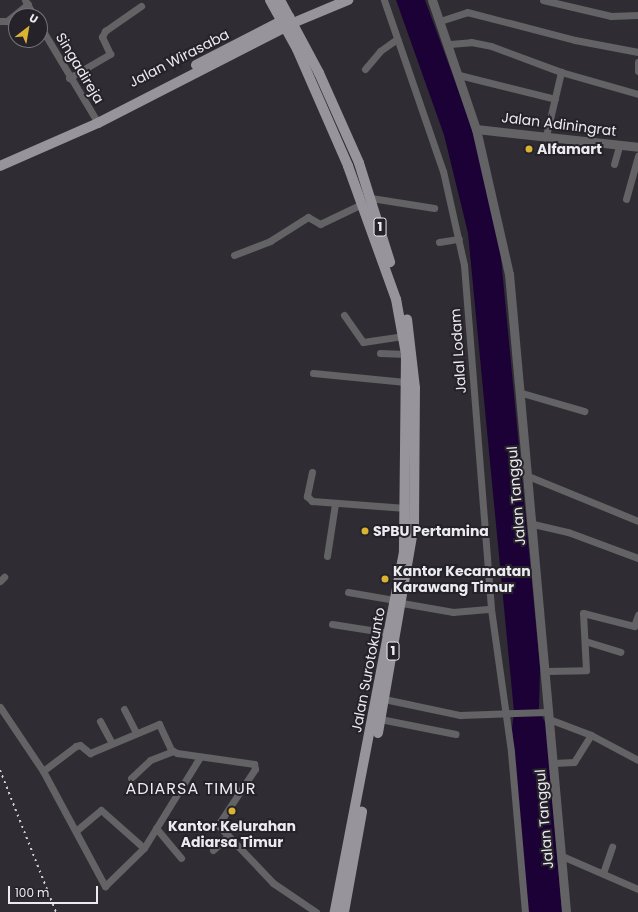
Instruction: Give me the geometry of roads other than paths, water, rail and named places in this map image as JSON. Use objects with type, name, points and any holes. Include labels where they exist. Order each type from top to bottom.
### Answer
[{"type":"main road","name":"1","points":[[270,0],[288,22],[319,73],[371,198]]},
{"type":"main road","name":"1","points":[[280,0],[362,204],[396,299],[406,354],[406,382]]},
{"type":"main road","points":[[288,22],[333,0]]},
{"type":"main road","points":[[288,22],[348,0]]},
{"type":"main road","name":"Jalan Wirasaba","points":[[0,166],[94,121],[288,22]]},
{"type":"main road","name":"Jalan Surotokunto","points":[[371,198],[410,334],[415,388],[411,476],[406,508],[399,602]]},
{"type":"main road","name":"Jalan Surotokunto","points":[[344,912],[384,699],[396,615],[414,525],[406,382]]},
{"type":"main road","name":"Jalan Surotokunto","points":[[335,912],[389,633],[396,615]]},
{"type":"street","name":"Jalal Lodam","points":[[384,0],[443,171],[459,239],[469,317],[491,609],[506,712],[525,912]]},
{"type":"street","name":"Jalan Tanggul","points":[[432,0],[450,44],[476,129],[509,274],[522,393],[528,476],[547,672],[545,714],[553,763],[566,912]]},
{"type":"street","points":[[544,0],[611,16],[638,15]]},
{"type":"street","points":[[0,21],[7,21],[26,2]]},
{"type":"street","points":[[69,78],[110,54],[102,37],[105,31],[141,6]]},
{"type":"street","points":[[440,21],[467,12],[575,40],[638,52]]},
{"type":"street","points":[[365,69],[380,51],[397,39]]},
{"type":"street","name":"Singadireja","points":[[48,40],[94,121]]},
{"type":"street","points":[[450,44],[471,42],[491,46],[560,72],[638,94]]},
{"type":"street","points":[[638,62],[638,71]]},
{"type":"street","points":[[546,136],[560,72]]},
{"type":"street","points":[[459,75],[555,99]]},
{"type":"street","name":"Jalan Adiningrat","points":[[476,129],[546,136],[618,146],[638,147]]},
{"type":"street","points":[[614,164],[618,146]]},
{"type":"street","points":[[626,199],[638,156]]},
{"type":"street","points":[[371,198],[434,208]]},
{"type":"street","points":[[234,255],[270,241],[308,217],[320,224],[362,204]]},
{"type":"street","points":[[439,242],[459,239]]},
{"type":"street","points":[[344,315],[363,342],[403,336]]},
{"type":"street","points":[[380,354],[406,354]]},
{"type":"street","points":[[313,374],[406,382]]},
{"type":"street","points":[[522,393],[584,411]]},
{"type":"street","points":[[312,472],[307,498],[335,504],[406,508]]},
{"type":"street","points":[[528,476],[638,521]]},
{"type":"street","points":[[327,556],[335,504]]},
{"type":"street","points":[[533,524],[568,532],[638,558]]},
{"type":"street","points":[[348,592],[453,612],[491,609]]},
{"type":"street","points":[[547,672],[586,670],[583,613],[636,626],[638,615]]},
{"type":"street","points":[[332,624],[389,633]]},
{"type":"street","points":[[585,641],[620,652]]},
{"type":"street","points":[[384,699],[460,715],[506,712],[545,714],[591,735],[638,760]]},
{"type":"street","points":[[0,707],[43,771],[77,830],[105,886],[144,848],[200,757]]},
{"type":"street","points":[[124,710],[135,731]]},
{"type":"street","points":[[380,719],[456,734]]},
{"type":"street","points":[[100,721],[112,742]]},
{"type":"street","points":[[43,771],[76,746],[80,745],[90,753],[135,731],[161,724],[173,751]]},
{"type":"street","points":[[553,763],[574,762],[591,735]]},
{"type":"street","points":[[131,778],[150,760],[173,751],[200,757],[231,758],[255,766],[218,822],[228,836],[274,883],[316,912]]},
{"type":"street","points":[[77,830],[100,810],[144,848]]},
{"type":"street","points":[[156,828],[181,858]]},
{"type":"street","points":[[213,850],[228,836]]},
{"type":"street","points":[[603,873],[612,847]]},
{"type":"street","points":[[562,856],[638,889]]},
{"type":"railway","points":[[0,770],[56,912]]},
{"type":"place","name":"Alfamart","points":[[529,149]]},
{"type":"place","name":"SPBU Pertamina","points":[[365,531]]},
{"type":"place","name":"Kantor Kecamatan Karawang Timur","points":[[385,579]]},
{"type":"place","name":"Kantor Kelurahan Adiarsa Timur","points":[[232,811]]},
{"type":"district","name":"ADIARSA TIMUR","points":[[191,789]]}]
